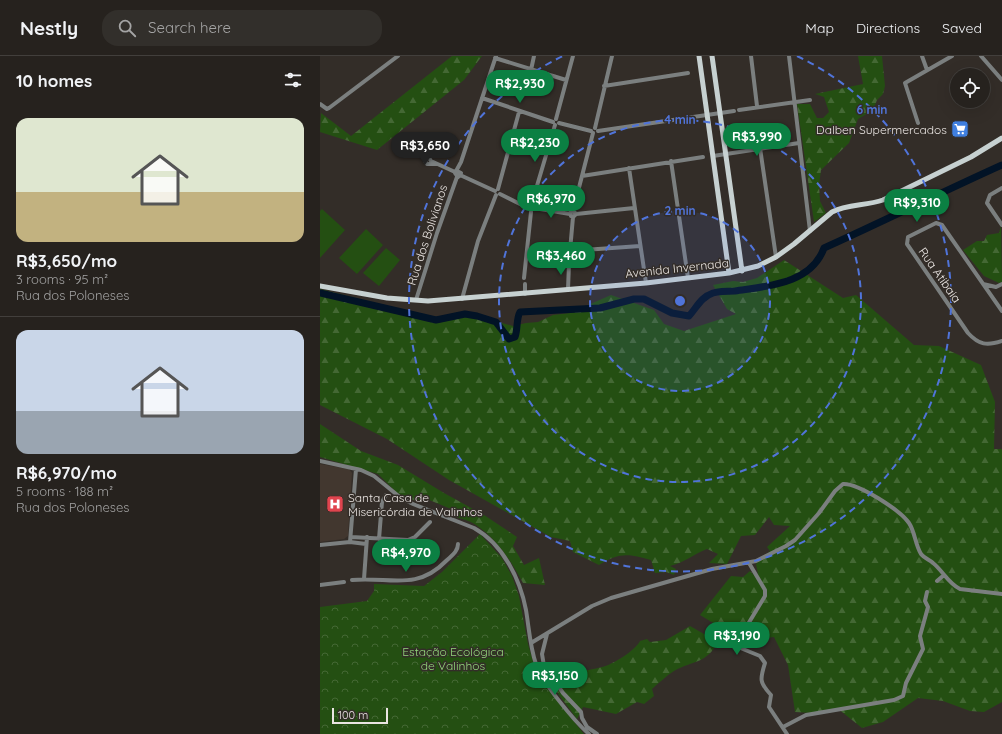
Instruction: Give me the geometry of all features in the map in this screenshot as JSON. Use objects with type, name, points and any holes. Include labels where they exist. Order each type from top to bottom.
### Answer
[{"type":"main road","points":[[699,56],[706,116],[729,273]]},
{"type":"main road","points":[[712,56],[742,271]]},
{"type":"main road","name":"Avenida Invernada","points":[[320,286],[387,298],[416,300],[462,299],[646,283],[742,271],[776,257],[810,231],[826,216],[836,210],[882,200],[971,157],[1002,138]]},
{"type":"street","points":[[320,104],[327,109],[329,108],[398,56]]},
{"type":"street","points":[[530,70],[534,56]]},
{"type":"street","points":[[524,278],[531,208],[556,123],[573,56]]},
{"type":"street","points":[[568,289],[573,214],[612,56]]},
{"type":"street","points":[[751,56],[757,106]]},
{"type":"street","points":[[789,56],[810,231]]},
{"type":"street","points":[[922,56],[927,70]]},
{"type":"street","points":[[918,123],[905,83],[952,56]]},
{"type":"street","points":[[981,56],[1002,80]]},
{"type":"street","points":[[456,171],[496,57],[530,70],[566,80]]},
{"type":"street","points":[[604,86],[688,73]]},
{"type":"street","points":[[482,98],[519,112],[556,123],[594,131],[734,112]]},
{"type":"street","points":[[739,110],[757,106],[810,100]]},
{"type":"street","points":[[462,299],[478,241],[497,192],[519,112]]},
{"type":"street","points":[[713,156],[799,143]]},
{"type":"street","points":[[760,148],[776,257]]},
{"type":"street","points":[[582,176],[703,157]]},
{"type":"street","points":[[671,161],[688,278]]},
{"type":"street","points":[[438,164],[460,172],[459,176],[531,208],[573,214],[634,208]]},
{"type":"street","points":[[629,168],[646,283]]},
{"type":"street","name":"Rua dos Bolivianos","points":[[416,300],[437,233],[459,176]]},
{"type":"street","points":[[1002,188],[988,197],[987,203],[1002,225]]},
{"type":"street","name":"Rua Atibaia","points":[[1002,311],[940,223],[936,223],[908,237],[907,244],[968,333],[976,341],[987,345],[1002,342]]},
{"type":"street","points":[[570,251],[640,246]]},
{"type":"street","points":[[525,284],[525,294]]},
{"type":"street","points":[[983,284],[996,287],[1002,284]]},
{"type":"street","points":[[320,461],[356,469],[374,476],[401,498],[474,528],[494,543],[517,582],[526,609],[531,643],[540,674],[572,717],[589,734]]},
{"type":"street","points":[[350,542],[356,469]]},
{"type":"street","points":[[531,643],[592,606],[611,598],[712,568],[749,562],[786,546],[795,540],[819,513],[835,491],[843,484],[868,493],[897,511],[907,520],[913,528],[921,554],[955,587],[960,589],[1002,594]]},
{"type":"street","points":[[379,539],[382,502],[386,495]]},
{"type":"street","points":[[351,537],[367,537],[404,541],[412,539],[430,522]]},
{"type":"street","points":[[364,579],[367,537]]},
{"type":"street","points":[[320,545],[350,542],[366,544]]},
{"type":"street","points":[[352,580],[364,579],[406,581],[420,579],[439,569],[456,551],[458,544]]},
{"type":"street","points":[[749,562],[766,590],[765,596],[739,639],[738,647],[760,656],[766,663],[761,677],[761,682],[771,695],[768,707],[787,734]]},
{"type":"street","points":[[937,581],[944,575]]},
{"type":"street","points":[[320,586],[344,582]]},
{"type":"street","points":[[783,727],[806,715],[894,700],[903,696],[906,683],[923,648],[920,636],[928,607],[925,601],[927,592]]},
{"type":"street","points":[[547,633],[542,654],[544,666],[563,693],[581,712],[582,718],[587,727],[597,734]]},
{"type":"shaded area","name":"Santa Casa de Misericórdia de Valinhos","points":[[320,464],[349,469],[352,473],[348,536],[344,539],[320,542]]},
{"type":"green space","points":[[452,56],[482,56],[464,80],[377,150],[320,132],[321,113],[351,136]]},
{"type":"green space","points":[[858,56],[882,56],[885,86],[883,94],[877,100],[873,110],[858,119],[849,143],[821,170],[819,185],[820,201],[826,213],[814,222],[797,104],[810,104],[817,118],[823,118],[829,112],[824,97],[815,94],[863,84]]},
{"type":"green space","points":[[322,209],[345,230],[320,258],[320,211]]},
{"type":"green space","points":[[1001,226],[1002,282],[999,283],[984,276],[963,250],[977,241],[984,241],[987,235],[999,233]]},
{"type":"green space","points":[[366,229],[383,245],[357,274],[339,258]]},
{"type":"green space","points":[[386,248],[400,260],[379,286],[363,273]]},
{"type":"green space","points":[[784,260],[843,298],[856,295],[914,345],[939,346],[981,365],[995,402],[994,449],[1002,449],[1002,702],[984,712],[970,711],[943,701],[918,698],[883,722],[862,728],[837,708],[813,713],[795,712],[788,665],[774,637],[752,640],[725,630],[700,615],[731,576],[743,577],[750,571],[755,576],[758,574],[756,564],[770,551],[767,547],[790,526],[774,525],[769,517],[755,535],[741,536],[727,564],[709,563],[718,554],[707,549],[680,563],[670,566],[676,569],[674,575],[666,572],[655,573],[651,560],[636,556],[619,556],[599,565],[573,552],[570,541],[551,537],[449,480],[387,439],[320,405],[320,289],[391,307],[425,321],[439,323],[467,313],[513,326],[538,322],[553,315],[570,313],[611,295],[654,310],[664,324],[684,331],[736,314],[727,309],[713,285],[733,281],[743,282],[757,278]]},
{"type":"green space","points":[[320,424],[361,451],[398,465],[484,515],[517,537],[513,546],[524,565],[539,558],[545,585],[523,583],[514,567],[491,537],[473,523],[450,515],[451,509],[422,497],[420,503],[397,493],[378,474],[320,457]]},
{"type":"green space","name":"Estação Ecológica de Valinhos","points":[[480,534],[502,558],[512,576],[519,596],[528,644],[537,675],[584,734],[320,734],[320,607],[367,601],[374,591],[374,584],[424,586],[442,572]]},
{"type":"green space","points":[[690,626],[718,642],[709,654],[699,661],[681,667],[668,675],[652,689],[654,696],[644,704],[637,702],[616,714],[583,707],[577,719],[553,687],[548,676],[567,685],[578,673],[606,666],[629,653],[638,645],[640,641],[647,639],[650,642],[666,640]]},
{"type":"waterway","points":[[320,293],[436,320],[465,314],[477,316],[496,322],[509,339],[515,337],[520,312],[600,308],[634,299],[644,299],[672,313],[689,316],[702,300],[713,293],[774,285],[799,276],[818,260],[824,248],[1002,165]]},
{"type":"place","name":"Dalben Supermercados","points":[[960,129]]},
{"type":"place","name":"Santa Casa de Misericórdia de Valinhos","points":[[335,504]]}]
